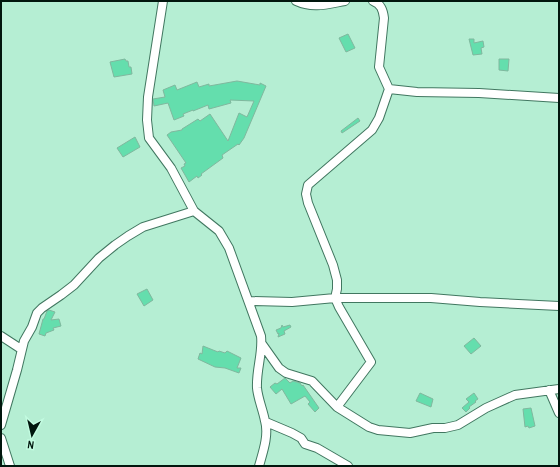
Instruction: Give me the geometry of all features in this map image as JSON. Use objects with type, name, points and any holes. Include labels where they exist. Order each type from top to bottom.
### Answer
[{"type":"street","points":[[163,1],[148,97],[148,132],[153,144],[172,168],[194,211],[219,231],[226,242],[261,336],[262,344],[257,387],[259,401],[266,422],[266,440],[259,466]]},
{"type":"street","points":[[296,1],[308,6],[345,1]]},
{"type":"street","points":[[337,407],[371,362],[346,321],[335,298],[337,280],[333,265],[308,203],[306,190],[308,185],[372,130],[379,118],[389,89],[379,67],[384,12],[381,7],[373,1]]},
{"type":"street","points":[[389,89],[417,92],[479,93],[559,98]]},
{"type":"street","points":[[1,425],[17,370],[22,345],[32,327],[37,313],[74,285],[98,258],[115,245],[143,227],[194,211]]},
{"type":"street","points":[[249,301],[292,302],[335,298],[431,298],[559,306]]},
{"type":"street","points":[[3,337],[22,345]]},
{"type":"street","points":[[262,344],[279,368],[286,373],[312,381],[337,407],[369,427],[378,430],[410,433],[433,428],[445,428],[458,425],[486,408],[515,395],[559,389]]},
{"type":"street","points":[[549,390],[559,413]]},
{"type":"street","points":[[266,422],[292,433],[300,438],[305,444],[317,448],[348,466]]},
{"type":"street","points":[[1,438],[10,466]]},
{"type":"building","points":[[348,34],[355,48],[346,52],[339,38]]},
{"type":"building","points":[[469,39],[474,39],[474,43],[483,41],[484,47],[481,48],[482,54],[473,55]]},
{"type":"building","points":[[125,59],[128,61],[129,67],[131,67],[132,74],[114,77],[110,62]]},
{"type":"building","points":[[499,59],[509,59],[508,71],[499,70]]},
{"type":"building","points":[[237,81],[260,85],[260,83],[266,86],[244,138],[239,145],[238,144],[222,155],[223,158],[201,174],[202,175],[198,178],[197,176],[189,182],[181,168],[185,166],[184,164],[186,163],[167,135],[171,132],[182,130],[198,119],[200,121],[210,114],[228,141],[239,113],[247,117],[254,101],[230,100],[231,103],[209,109],[208,105],[183,114],[184,116],[174,120],[168,103],[154,106],[153,99],[165,97],[163,90],[175,85],[177,90],[197,82],[199,87],[209,84],[209,86]]},
{"type":"building","points":[[358,118],[360,121],[342,133],[341,131]]},
{"type":"building","points":[[135,137],[140,147],[123,157],[117,148]]},
{"type":"building","points":[[147,289],[153,300],[144,306],[137,294]]},
{"type":"building","points":[[49,310],[55,312],[51,320],[59,319],[61,326],[53,328],[54,330],[46,333],[45,336],[39,334],[43,319]]},
{"type":"building","points":[[282,325],[283,327],[290,325],[291,327],[284,331],[285,334],[278,337],[279,333],[278,334],[276,330],[281,328]]},
{"type":"building","points":[[474,338],[481,346],[471,354],[464,346]]},
{"type":"building","points":[[203,346],[218,352],[225,353],[227,351],[241,358],[237,368],[241,368],[239,373],[225,368],[215,367],[198,359],[200,353],[202,354]]},
{"type":"building","points":[[285,378],[290,383],[293,381],[300,383],[302,386],[303,385],[319,408],[315,412],[308,404],[310,402],[305,396],[291,404],[282,389],[276,394],[270,387]]},
{"type":"building","points":[[420,393],[433,399],[431,407],[416,401]]},
{"type":"building","points":[[474,393],[478,399],[466,412],[462,408],[469,402],[466,399]]},
{"type":"building","points":[[531,408],[535,426],[529,428],[528,426],[525,427],[523,409]]}]
